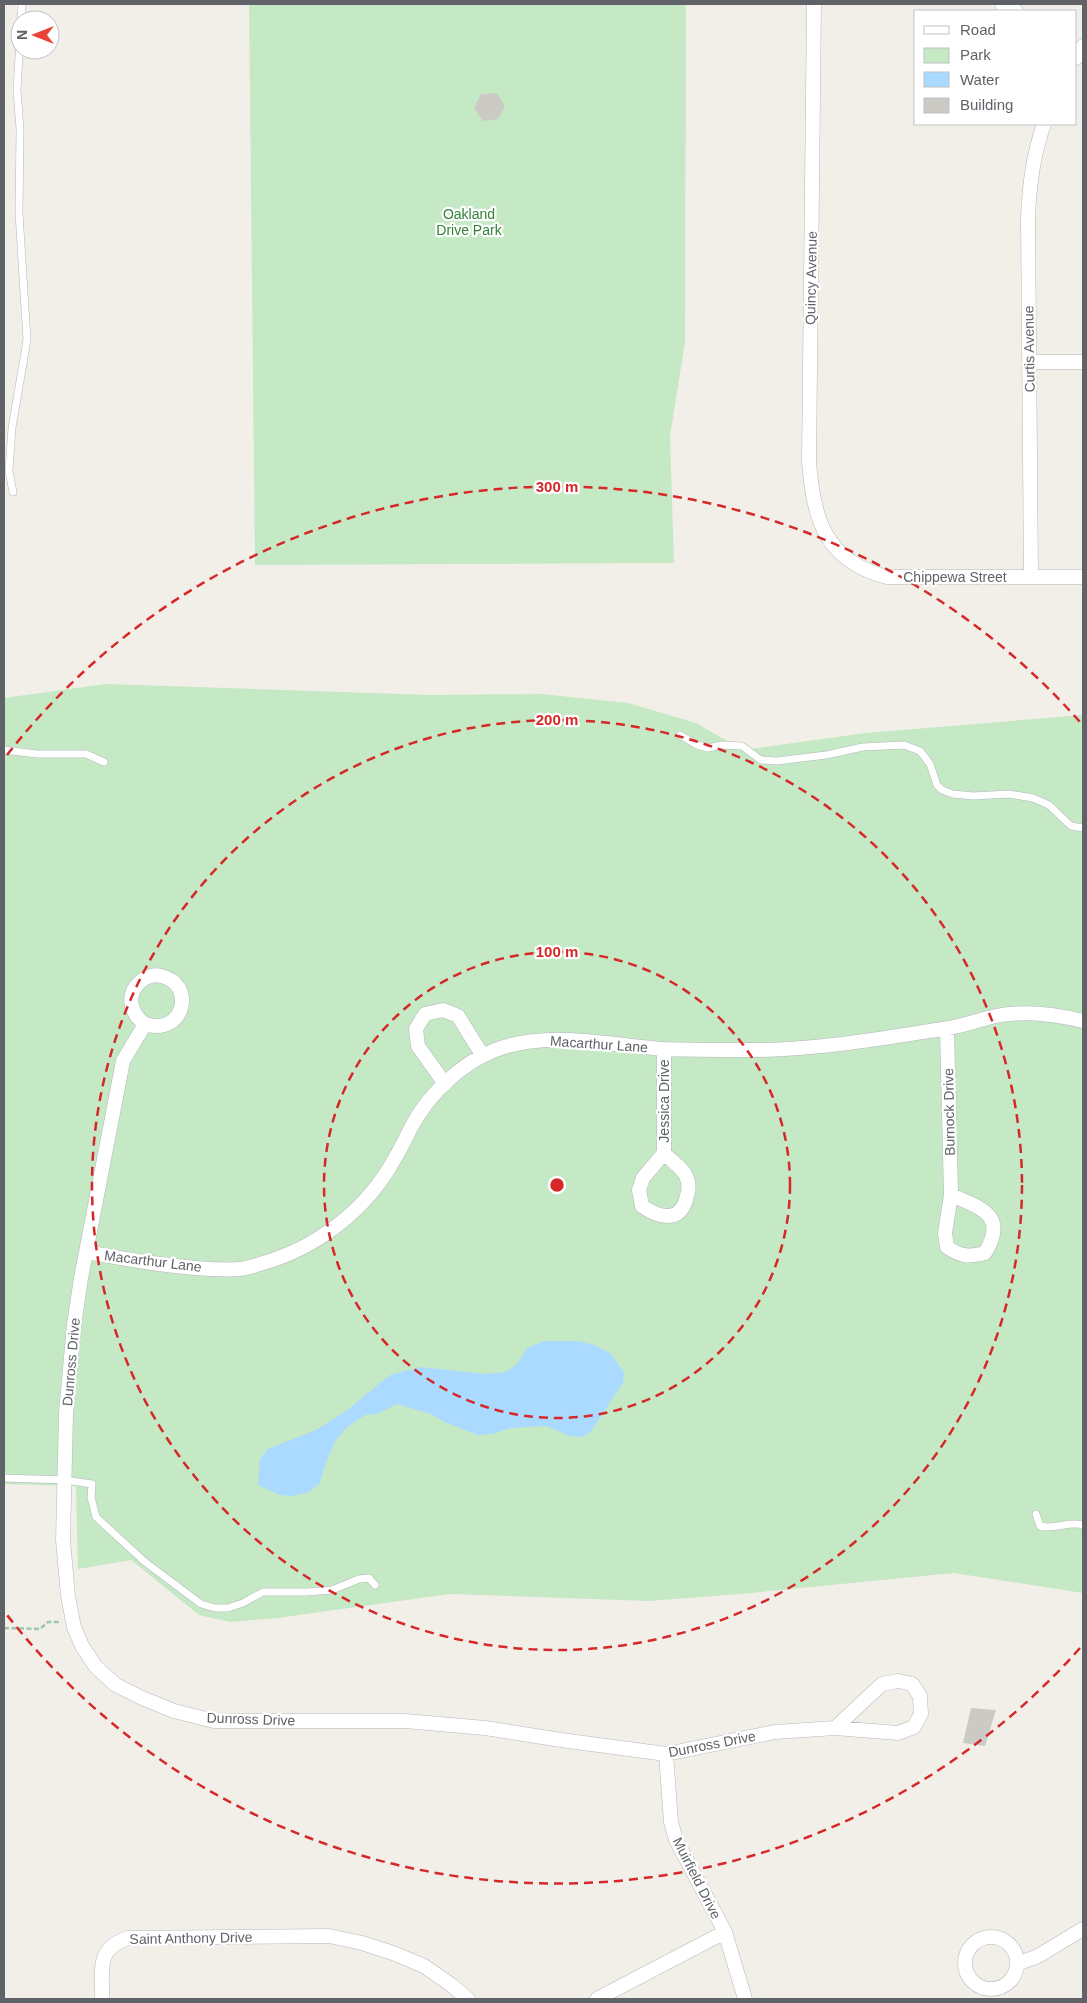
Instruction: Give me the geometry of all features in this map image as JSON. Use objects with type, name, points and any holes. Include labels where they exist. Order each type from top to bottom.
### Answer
[{"type":"street","name":"Quincy Avenue","points":[[814,4],[810,462],[816,514],[825,533],[835,547]]},
{"type":"street","points":[[1002,4],[1014,10]]},
{"type":"street","name":"Curtis Avenue","points":[[1031,577],[1029,185],[1034,158],[1044,125]]},
{"type":"street","points":[[1029,362],[1083,362]]},
{"type":"street","name":"Chippewa Street","points":[[835,547],[853,563],[869,572],[887,577],[1083,577]]},
{"type":"street","points":[[445,1084],[418,1046],[416,1029],[425,1014],[443,1010],[458,1016],[483,1056]]},
{"type":"street","name":"Macarthur Lane","points":[[86,1252],[182,1268],[240,1270],[274,1260],[307,1245],[340,1224],[364,1203],[395,1160],[414,1121],[445,1084],[483,1056],[496,1050],[540,1041],[569,1041],[664,1049],[778,1050],[947,1029],[998,1016],[1055,1014],[1083,1021]]},
{"type":"street","name":"Dunross Drive","points":[[145,1024],[123,1061],[86,1252],[74,1325],[66,1412],[63,1540],[68,1596],[73,1621],[82,1646],[96,1667],[116,1686],[174,1711],[214,1721],[405,1721],[485,1728],[666,1754],[775,1732],[835,1728],[898,1733],[914,1727],[921,1714],[920,1696],[912,1684],[898,1681],[882,1684],[835,1728]]},
{"type":"street","name":"Burnock Drive","points":[[947,1029],[951,1195],[945,1233],[947,1247],[958,1255],[972,1256],[985,1253],[991,1244],[994,1232],[991,1218],[984,1210],[951,1195]]},
{"type":"street","name":"Jessica Drive","points":[[664,1049],[664,1154],[643,1178],[639,1190],[642,1206],[653,1214],[665,1217],[677,1214],[685,1205],[689,1190],[686,1176],[664,1154]]},
{"type":"street","name":"Muirfield Drive","points":[[666,1754],[670,1814],[676,1840],[725,1932],[745,1999]]},
{"type":"street","points":[[1017,1964],[1038,1956],[1083,1929]]},
{"type":"street","points":[[597,1999],[725,1932]]},
{"type":"street","name":"Saint Anthony Drive","points":[[102,1999],[103,1957],[111,1945],[128,1938],[329,1936],[362,1943],[424,1966],[468,1999]]},
{"type":"lane","points":[[13,492],[9,471],[12,428],[27,340],[19,214],[20,129],[17,90],[19,60]]},
{"type":"lane","points":[[680,735],[697,745],[708,748],[722,745],[742,746],[761,760],[777,761],[826,755],[863,747],[904,745],[920,751],[930,764],[937,785],[942,790],[953,794],[973,796],[1009,794],[1033,798],[1049,805],[1071,826],[1083,828]]},
{"type":"lane","points":[[4,750],[31,754],[86,754],[104,762]]},
{"type":"lane","points":[[4,1478],[64,1480],[92,1484],[91,1497],[96,1517],[145,1562],[201,1604],[215,1608],[228,1608],[244,1603],[263,1592],[332,1590],[360,1579],[369,1578],[376,1585]]},
{"type":"lane","points":[[1036,1514],[1040,1526],[1047,1528],[1075,1523],[1083,1525]]},
{"type":"path","points":[[4,1628],[40,1629],[48,1622],[73,1621]]},
{"type":"green space","name":"Oakland Drive Park","points":[[249,4],[686,4],[685,342],[670,436],[674,563],[255,565]]},
{"type":"green space","points":[[106,684],[429,695],[542,694],[628,703],[696,723],[743,750],[866,733],[1083,715],[1083,1593],[954,1573],[648,1601],[450,1594],[277,1618],[230,1622],[199,1615],[131,1560],[78,1569],[76,1486],[4,1484],[4,698]]},
{"type":"water","points":[[545,1341],[578,1341],[594,1345],[610,1353],[624,1372],[623,1383],[591,1431],[583,1437],[570,1436],[546,1426],[511,1428],[492,1434],[478,1435],[447,1423],[431,1414],[397,1404],[377,1414],[365,1415],[347,1427],[336,1440],[327,1459],[320,1483],[309,1492],[293,1496],[280,1495],[258,1485],[260,1459],[268,1449],[316,1430],[346,1411],[390,1375],[421,1367],[484,1374],[506,1372],[517,1364],[527,1348]]},
{"type":"building","points":[[497,93],[505,106],[498,119],[483,121],[474,108],[481,94]]},
{"type":"building","points":[[971,1708],[996,1710],[985,1746],[963,1743]]}]
